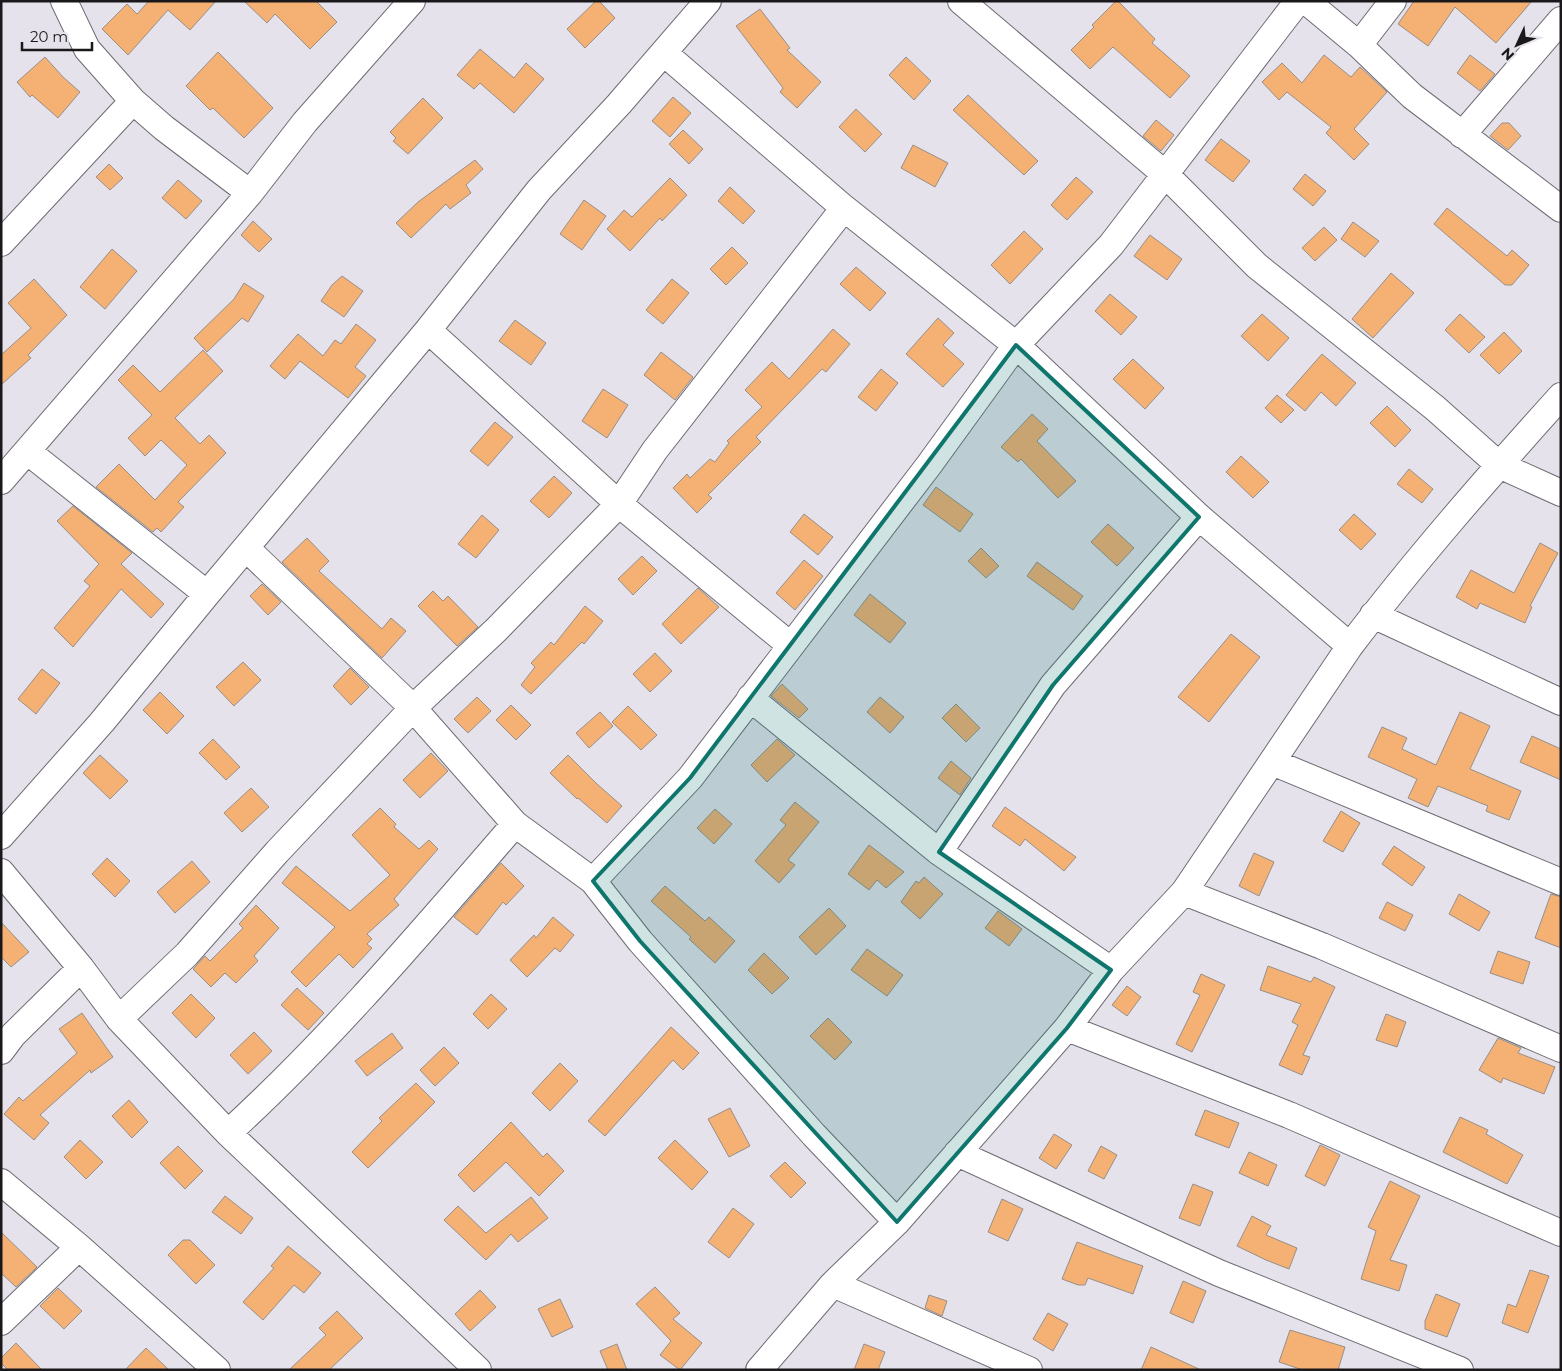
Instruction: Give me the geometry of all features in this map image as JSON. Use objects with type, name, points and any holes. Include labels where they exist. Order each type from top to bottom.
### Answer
[{"type":"street","points":[[64,1],[87,49],[133,101],[164,128],[250,193]]},
{"type":"street","points":[[1,481],[250,193],[305,122],[412,1]]},
{"type":"street","points":[[1,836],[102,722],[206,594],[428,330],[539,190],[619,104],[708,1]]},
{"type":"street","points":[[961,1],[1166,175],[1256,266],[1435,408],[1499,465],[1561,493]]},
{"type":"street","points":[[592,881],[690,778],[929,465],[1016,346],[1111,245],[1298,1]]},
{"type":"street","points":[[1306,1],[1359,46],[1412,96],[1561,209]]},
{"type":"street","points":[[1359,46],[1393,1]]},
{"type":"street","points":[[1462,135],[1561,20]]},
{"type":"street","points":[[664,53],[844,208],[1016,346],[1199,517],[1350,646]]},
{"type":"street","points":[[1,242],[133,101]]},
{"type":"street","points":[[119,1019],[187,954],[277,852],[413,708],[496,630],[619,504],[655,450],[844,208]]},
{"type":"street","points":[[428,330],[619,504],[790,645]]},
{"type":"street","points":[[759,1370],[832,1284],[897,1222],[1067,1028],[1111,970],[1184,892],[1350,646],[1373,615],[1499,465],[1561,396]]},
{"type":"street","points":[[27,451],[206,594]]},
{"type":"street","points":[[939,852],[1053,685],[1199,517]]},
{"type":"street","points":[[246,548],[413,708],[515,824],[592,881],[640,941],[814,1135],[897,1222]]},
{"type":"street","points":[[1373,615],[1561,702]]},
{"type":"street","points":[[750,698],[939,852],[1111,970]]},
{"type":"street","points":[[1272,762],[1561,882]]},
{"type":"street","points":[[228,1133],[275,1090],[387,970],[515,824]]},
{"type":"street","points":[[1,872],[81,968],[119,1019],[228,1133],[478,1370]]},
{"type":"street","points":[[1184,892],[1322,946],[1561,1049]]},
{"type":"street","points":[[1,1051],[13,1036],[81,968]]},
{"type":"street","points":[[1067,1028],[1289,1116],[1561,1233]]},
{"type":"street","points":[[957,1153],[1219,1273],[1460,1370]]},
{"type":"street","points":[[1,1182],[79,1247],[210,1367]]},
{"type":"street","points":[[1,1322],[79,1247]]},
{"type":"street","points":[[832,1284],[1028,1370]]},
{"type":"highlighted area","points":[[1016,345],[1199,517],[1053,685],[939,852],[1111,970],[1067,1028],[897,1222],[640,941],[593,881],[690,778]]},
{"type":"building","points":[[149,1],[216,1],[190,30],[168,10],[128,55],[102,29],[127,4],[137,14]]},
{"type":"building","points":[[244,1],[316,1],[337,22],[310,49],[275,14],[267,23]]},
{"type":"building","points":[[596,1],[599,1],[615,18],[585,48],[567,29]]},
{"type":"building","points":[[1116,1],[1155,39],[1152,43],[1190,76],[1170,98],[1113,47],[1090,69],[1071,50]]},
{"type":"building","points":[[1414,1],[1532,1],[1496,43],[1455,7],[1428,46],[1398,24]]},
{"type":"building","points":[[760,9],[790,48],[787,50],[821,82],[797,108],[780,92],[783,88],[736,26]]},
{"type":"building","points":[[480,49],[514,78],[526,63],[544,79],[514,113],[480,83],[474,89],[457,75]]},
{"type":"building","points":[[218,52],[273,108],[244,138],[213,108],[210,110],[186,86]]},
{"type":"building","points":[[1324,55],[1351,77],[1360,67],[1387,92],[1354,129],[1369,144],[1354,160],[1326,133],[1331,127],[1287,92],[1279,100],[1262,82],[1282,63],[1302,83]]},
{"type":"building","points":[[1470,55],[1495,74],[1480,91],[1457,73]]},
{"type":"building","points":[[45,57],[80,92],[58,118],[32,95],[30,97],[17,82]]},
{"type":"building","points":[[906,57],[931,81],[914,100],[889,75]]},
{"type":"building","points":[[968,95],[1038,161],[1024,175],[953,110]]},
{"type":"building","points":[[673,97],[691,113],[670,137],[652,121]]},
{"type":"building","points":[[423,98],[443,118],[408,154],[393,141],[396,138],[390,132]]},
{"type":"building","points":[[856,109],[882,134],[865,152],[839,127]]},
{"type":"building","points":[[1156,120],[1174,135],[1161,151],[1143,136]]},
{"type":"building","points":[[1502,123],[1509,123],[1521,136],[1508,150],[1490,136]]},
{"type":"building","points":[[683,130],[703,149],[689,164],[669,144]]},
{"type":"building","points":[[1221,139],[1250,161],[1233,182],[1205,160]]},
{"type":"building","points":[[913,145],[948,163],[935,187],[901,168]]},
{"type":"building","points":[[475,160],[483,169],[466,185],[471,193],[450,209],[446,204],[411,238],[396,223],[418,202]]},
{"type":"building","points":[[109,164],[123,178],[110,190],[96,177]]},
{"type":"building","points":[[1305,174],[1326,191],[1313,206],[1293,189]]},
{"type":"building","points":[[1076,177],[1093,192],[1067,220],[1051,205]]},
{"type":"building","points":[[670,178],[687,195],[662,221],[660,218],[630,251],[607,229],[624,210],[632,217]]},
{"type":"building","points":[[178,180],[202,201],[186,219],[162,198]]},
{"type":"building","points":[[730,187],[755,211],[743,224],[718,201]]},
{"type":"building","points":[[584,200],[606,216],[582,250],[560,234]]},
{"type":"building","points":[[1447,208],[1507,256],[1512,250],[1529,265],[1512,285],[1505,285],[1434,224]]},
{"type":"building","points":[[253,221],[272,239],[259,252],[241,235]]},
{"type":"building","points":[[1353,222],[1379,241],[1365,257],[1341,239]]},
{"type":"building","points":[[1324,227],[1337,240],[1315,261],[1302,248]]},
{"type":"building","points":[[1024,231],[1043,249],[1010,284],[991,265]]},
{"type":"building","points":[[1150,235],[1182,259],[1167,280],[1134,256]]},
{"type":"building","points":[[732,247],[748,263],[726,285],[710,269]]},
{"type":"building","points":[[112,249],[137,271],[105,309],[80,287]]},
{"type":"building","points":[[856,267],[886,293],[870,311],[840,284]]},
{"type":"building","points":[[1391,273],[1414,293],[1373,338],[1352,319]]},
{"type":"building","points":[[342,276],[363,291],[344,317],[321,301],[332,285]]},
{"type":"building","points":[[34,279],[67,315],[28,355],[31,358],[1,385],[1,355],[31,328],[8,303]]},
{"type":"building","points":[[672,279],[689,293],[663,324],[646,310]]},
{"type":"building","points":[[244,283],[264,296],[248,322],[242,318],[207,352],[194,338],[234,299]]},
{"type":"building","points":[[1110,294],[1137,317],[1121,335],[1095,311]]},
{"type":"building","points":[[1262,314],[1289,338],[1268,361],[1241,336]]},
{"type":"building","points":[[1460,314],[1485,337],[1469,353],[1445,330]]},
{"type":"building","points":[[938,318],[954,333],[943,345],[964,364],[943,387],[906,354]]},
{"type":"building","points":[[515,320],[546,343],[531,365],[499,341]]},
{"type":"building","points":[[356,324],[376,340],[355,367],[366,376],[348,398],[300,361],[285,379],[270,366],[298,334],[323,356],[335,340],[341,344]]},
{"type":"building","points":[[833,329],[850,344],[826,372],[822,369],[756,437],[761,442],[708,495],[712,498],[697,513],[673,488],[687,474],[690,478],[710,459],[715,462],[729,443],[727,441],[762,407],[745,390],[772,362],[789,379]]},
{"type":"building","points":[[1504,332],[1522,351],[1499,374],[1480,355]]},
{"type":"building","points":[[203,350],[223,371],[175,418],[200,444],[209,435],[226,453],[178,502],[184,507],[161,532],[157,528],[153,532],[96,487],[119,464],[155,500],[187,465],[161,440],[145,456],[128,438],[152,415],[118,380],[133,365],[160,392]]},
{"type":"building","points":[[661,352],[693,377],[675,400],[644,375]]},
{"type":"building","points":[[1322,354],[1356,383],[1336,406],[1321,392],[1305,411],[1286,395]]},
{"type":"building","points":[[1133,359],[1164,388],[1145,409],[1113,379]]},
{"type":"building","points":[[881,369],[898,383],[876,411],[858,397]]},
{"type":"building","points":[[603,389],[628,405],[607,438],[582,421]]},
{"type":"building","points":[[1277,395],[1294,410],[1281,423],[1265,408]]},
{"type":"building","points":[[1387,406],[1411,430],[1395,447],[1370,423]]},
{"type":"building","points":[[1032,414],[1048,429],[1037,441],[1076,481],[1058,498],[1021,459],[1018,462],[1001,447]]},
{"type":"building","points":[[495,422],[513,437],[488,466],[470,451]]},
{"type":"building","points":[[1241,456],[1269,482],[1253,498],[1226,472]]},
{"type":"building","points":[[1409,469],[1433,489],[1422,503],[1397,484]]},
{"type":"building","points":[[554,476],[572,493],[549,518],[530,501]]},
{"type":"building","points":[[936,487],[973,514],[960,532],[923,505]]},
{"type":"building","points":[[73,506],[132,553],[121,564],[164,604],[151,618],[121,589],[73,647],[54,628],[90,586],[84,581],[99,564],[57,521]]},
{"type":"building","points":[[804,514],[833,537],[818,555],[790,532]]},
{"type":"building","points":[[1354,514],[1376,534],[1361,550],[1339,530]]},
{"type":"building","points":[[482,515],[499,530],[476,558],[458,544]]},
{"type":"building","points":[[1108,524],[1134,548],[1117,566],[1091,542]]},
{"type":"building","points":[[307,538],[329,561],[319,571],[382,629],[391,618],[406,631],[382,658],[282,562]]},
{"type":"building","points":[[1540,543],[1558,553],[1530,606],[1532,607],[1525,623],[1480,603],[1477,609],[1456,597],[1471,570],[1514,593]]},
{"type":"building","points":[[981,548],[999,566],[986,578],[968,561]]},
{"type":"building","points":[[642,556],[657,571],[633,595],[618,579]]},
{"type":"building","points":[[804,560],[823,576],[795,610],[776,593]]},
{"type":"building","points":[[1037,562],[1083,596],[1073,610],[1027,576]]},
{"type":"building","points":[[262,584],[281,602],[268,615],[250,596]]},
{"type":"building","points":[[698,588],[719,607],[681,644],[662,624]]},
{"type":"building","points":[[433,591],[443,601],[448,596],[478,627],[457,646],[418,606]]},
{"type":"building","points":[[870,594],[906,623],[890,643],[854,615]]},
{"type":"building","points":[[585,606],[603,621],[584,644],[582,642],[531,694],[521,685],[535,667],[531,663],[551,642],[554,645]]},
{"type":"building","points":[[1231,634],[1260,657],[1209,722],[1178,697]]},
{"type":"building","points":[[655,653],[672,671],[650,692],[633,674]]},
{"type":"building","points":[[243,662],[261,680],[234,706],[216,687]]},
{"type":"building","points":[[350,668],[369,687],[351,705],[333,686]]},
{"type":"building","points":[[42,669],[60,683],[36,714],[18,699]]},
{"type":"building","points":[[782,684],[808,709],[799,718],[771,696]]},
{"type":"building","points":[[160,692],[184,716],[167,734],[143,710]]},
{"type":"building","points":[[477,697],[491,711],[468,733],[454,719]]},
{"type":"building","points":[[880,697],[904,717],[890,733],[867,712]]},
{"type":"building","points":[[956,704],[980,728],[966,742],[942,718]]},
{"type":"building","points":[[511,705],[531,725],[516,740],[496,720]]},
{"type":"building","points":[[628,706],[657,735],[641,750],[612,722]]},
{"type":"building","points":[[600,712],[613,726],[589,748],[576,733]]},
{"type":"building","points":[[1460,712],[1490,726],[1470,769],[1521,791],[1509,820],[1486,811],[1488,806],[1438,786],[1428,807],[1408,798],[1417,779],[1368,757],[1382,727],[1407,738],[1402,749],[1436,765]]},
{"type":"building","points":[[1532,736],[1561,749],[1561,780],[1520,762]]},
{"type":"building","points":[[213,739],[240,767],[226,780],[199,753]]},
{"type":"building","points":[[777,739],[795,755],[767,782],[751,765]]},
{"type":"building","points":[[431,753],[448,771],[420,798],[403,780]]},
{"type":"building","points":[[100,755],[128,781],[110,799],[83,773]]},
{"type":"building","points":[[568,755],[622,806],[607,823],[577,799],[550,773]]},
{"type":"building","points":[[951,761],[971,778],[960,795],[938,778]]},
{"type":"building","points":[[251,788],[269,807],[242,832],[224,813]]},
{"type":"building","points":[[795,802],[819,822],[788,860],[795,865],[779,883],[755,861],[786,825],[780,820]]},
{"type":"building","points":[[1005,807],[1076,857],[1064,871],[1025,839],[1020,846],[992,826]]},
{"type":"building","points":[[380,808],[396,824],[394,827],[419,849],[429,840],[438,849],[394,899],[399,905],[367,934],[372,939],[367,944],[372,948],[353,968],[339,954],[306,987],[291,972],[335,927],[282,883],[296,866],[350,911],[390,875],[352,835]]},
{"type":"building","points":[[715,809],[732,824],[714,844],[697,828]]},
{"type":"building","points":[[1341,811],[1360,823],[1343,852],[1323,841]]},
{"type":"building","points":[[869,845],[904,872],[886,888],[877,880],[869,890],[848,874]]},
{"type":"building","points":[[1394,846],[1425,867],[1412,886],[1382,864]]},
{"type":"building","points":[[1254,853],[1274,862],[1259,896],[1239,886]]},
{"type":"building","points":[[107,858],[130,881],[115,897],[92,874]]},
{"type":"building","points":[[192,861],[210,882],[175,913],[157,892]]},
{"type":"building","points":[[501,863],[524,886],[506,905],[503,902],[477,935],[454,917]]},
{"type":"building","points":[[924,877],[943,894],[920,919],[901,902],[916,881],[919,883]]},
{"type":"building","points":[[665,886],[705,921],[709,917],[735,941],[715,963],[689,939],[691,937],[651,901]]},
{"type":"building","points":[[1459,894],[1490,912],[1479,931],[1449,914]]},
{"type":"building","points":[[1551,894],[1561,897],[1561,948],[1535,938]]},
{"type":"building","points":[[1387,902],[1413,915],[1405,931],[1379,918]]},
{"type":"building","points":[[256,905],[279,928],[254,956],[258,961],[236,983],[225,973],[211,987],[193,969],[205,956],[210,961],[243,928],[239,924]]},
{"type":"building","points":[[829,908],[846,926],[816,955],[799,937]]},
{"type":"building","points":[[998,911],[1022,929],[1009,946],[985,928]]},
{"type":"building","points":[[553,917],[574,935],[560,952],[555,948],[527,977],[510,960],[534,935],[536,938]]},
{"type":"building","points":[[1,922],[29,952],[11,967],[1,957]]},
{"type":"building","points":[[867,949],[903,975],[887,996],[851,970]]},
{"type":"building","points":[[1498,951],[1530,962],[1523,984],[1490,973]]},
{"type":"building","points":[[764,953],[789,978],[772,994],[748,970]]},
{"type":"building","points":[[1268,966],[1311,982],[1314,977],[1335,987],[1303,1055],[1310,1057],[1302,1075],[1279,1065],[1298,1025],[1292,1022],[1301,1004],[1260,990]]},
{"type":"building","points":[[1201,974],[1225,985],[1192,1052],[1176,1044],[1200,995],[1193,992]]},
{"type":"building","points":[[1127,986],[1141,997],[1127,1016],[1112,1005]]},
{"type":"building","points":[[297,988],[324,1013],[308,1030],[281,1005]]},
{"type":"building","points":[[191,994],[215,1018],[196,1038],[172,1013]]},
{"type":"building","points":[[491,994],[507,1009],[488,1029],[473,1014]]},
{"type":"building","points":[[82,1013],[113,1057],[91,1073],[90,1070],[40,1115],[49,1123],[34,1140],[4,1114],[19,1097],[23,1101],[77,1053],[59,1029]]},
{"type":"building","points":[[1386,1014],[1406,1022],[1397,1047],[1376,1040]]},
{"type":"building","points":[[828,1018],[852,1042],[835,1060],[810,1036]]},
{"type":"building","points":[[671,1027],[699,1053],[683,1070],[673,1060],[605,1136],[588,1121]]},
{"type":"building","points":[[254,1032],[272,1051],[248,1074],[230,1055]]},
{"type":"building","points":[[392,1033],[403,1048],[367,1076],[355,1061]]},
{"type":"building","points":[[1498,1038],[1521,1048],[1518,1053],[1555,1067],[1544,1094],[1503,1078],[1501,1083],[1479,1070]]},
{"type":"building","points":[[444,1047],[459,1063],[435,1086],[420,1070]]},
{"type":"building","points":[[560,1063],[578,1081],[550,1111],[532,1093]]},
{"type":"building","points":[[416,1083],[435,1102],[368,1168],[352,1152],[382,1121],[379,1118]]},
{"type":"building","points":[[129,1100],[148,1122],[132,1138],[112,1116]]},
{"type":"building","points":[[730,1108],[750,1146],[729,1157],[708,1119]]},
{"type":"building","points":[[1205,1110],[1239,1123],[1229,1148],[1195,1135]]},
{"type":"building","points":[[1460,1117],[1488,1130],[1486,1134],[1523,1155],[1507,1184],[1443,1152]]},
{"type":"building","points":[[511,1122],[543,1157],[547,1153],[564,1171],[539,1196],[506,1162],[474,1192],[458,1175]]},
{"type":"building","points":[[1054,1134],[1072,1145],[1056,1169],[1039,1158]]},
{"type":"building","points":[[80,1140],[103,1162],[86,1179],[64,1157]]},
{"type":"building","points":[[675,1140],[708,1172],[692,1190],[658,1158]]},
{"type":"building","points":[[1320,1145],[1340,1155],[1325,1186],[1305,1176]]},
{"type":"building","points":[[178,1146],[203,1171],[185,1189],[160,1163]]},
{"type":"building","points":[[1101,1146],[1117,1155],[1104,1179],[1088,1171]]},
{"type":"building","points":[[1249,1152],[1277,1165],[1268,1186],[1239,1173]]},
{"type":"building","points":[[785,1162],[806,1183],[791,1198],[770,1176]]},
{"type":"building","points":[[1390,1181],[1420,1196],[1390,1260],[1407,1265],[1399,1291],[1361,1279],[1376,1231],[1368,1227]]},
{"type":"building","points":[[1193,1184],[1213,1192],[1200,1226],[1179,1218]]},
{"type":"building","points":[[225,1196],[253,1218],[241,1234],[212,1212]]},
{"type":"building","points":[[531,1197],[548,1218],[518,1242],[511,1234],[486,1260],[444,1220],[458,1206],[486,1233]]},
{"type":"building","points":[[1002,1199],[1023,1209],[1008,1241],[988,1232]]},
{"type":"building","points":[[733,1208],[754,1224],[729,1258],[708,1242]]},
{"type":"building","points":[[1252,1216],[1271,1226],[1266,1235],[1297,1248],[1289,1269],[1237,1246]]},
{"type":"building","points":[[1,1232],[37,1267],[16,1287],[1,1273]]},
{"type":"building","points":[[183,1240],[190,1240],[215,1265],[196,1284],[168,1255]]},
{"type":"building","points":[[1077,1242],[1143,1266],[1133,1294],[1088,1278],[1085,1285],[1078,1285],[1062,1279]]},
{"type":"building","points":[[288,1246],[321,1273],[304,1293],[294,1285],[263,1320],[243,1302],[274,1268],[271,1266]]},
{"type":"building","points":[[1530,1270],[1549,1276],[1528,1333],[1502,1323],[1508,1304],[1516,1307]]},
{"type":"building","points":[[1183,1281],[1206,1291],[1193,1323],[1170,1313]]},
{"type":"building","points":[[655,1287],[680,1313],[673,1319],[702,1343],[680,1370],[660,1355],[671,1341],[636,1304]]},
{"type":"building","points":[[58,1288],[82,1311],[64,1329],[40,1306]]},
{"type":"building","points":[[480,1290],[496,1307],[470,1331],[455,1314]]},
{"type":"building","points":[[1436,1294],[1460,1304],[1447,1337],[1425,1329],[1425,1321]]},
{"type":"building","points":[[929,1295],[947,1301],[942,1316],[925,1308]]},
{"type":"building","points":[[560,1299],[573,1327],[552,1337],[538,1309]]},
{"type":"building","points":[[337,1311],[363,1338],[329,1370],[289,1370],[326,1335],[319,1328]]},
{"type":"building","points":[[1048,1313],[1068,1324],[1053,1351],[1033,1339]]},
{"type":"building","points":[[1290,1330],[1345,1347],[1338,1370],[1303,1370],[1279,1362]]},
{"type":"building","points":[[16,1343],[42,1370],[8,1370],[1,1363],[1,1358]]},
{"type":"building","points":[[617,1344],[627,1370],[608,1370],[600,1351]]},
{"type":"building","points":[[864,1344],[885,1352],[878,1370],[854,1370]]},
{"type":"building","points":[[1151,1347],[1201,1370],[1141,1370]]},
{"type":"building","points":[[146,1348],[169,1370],[125,1370]]}]
